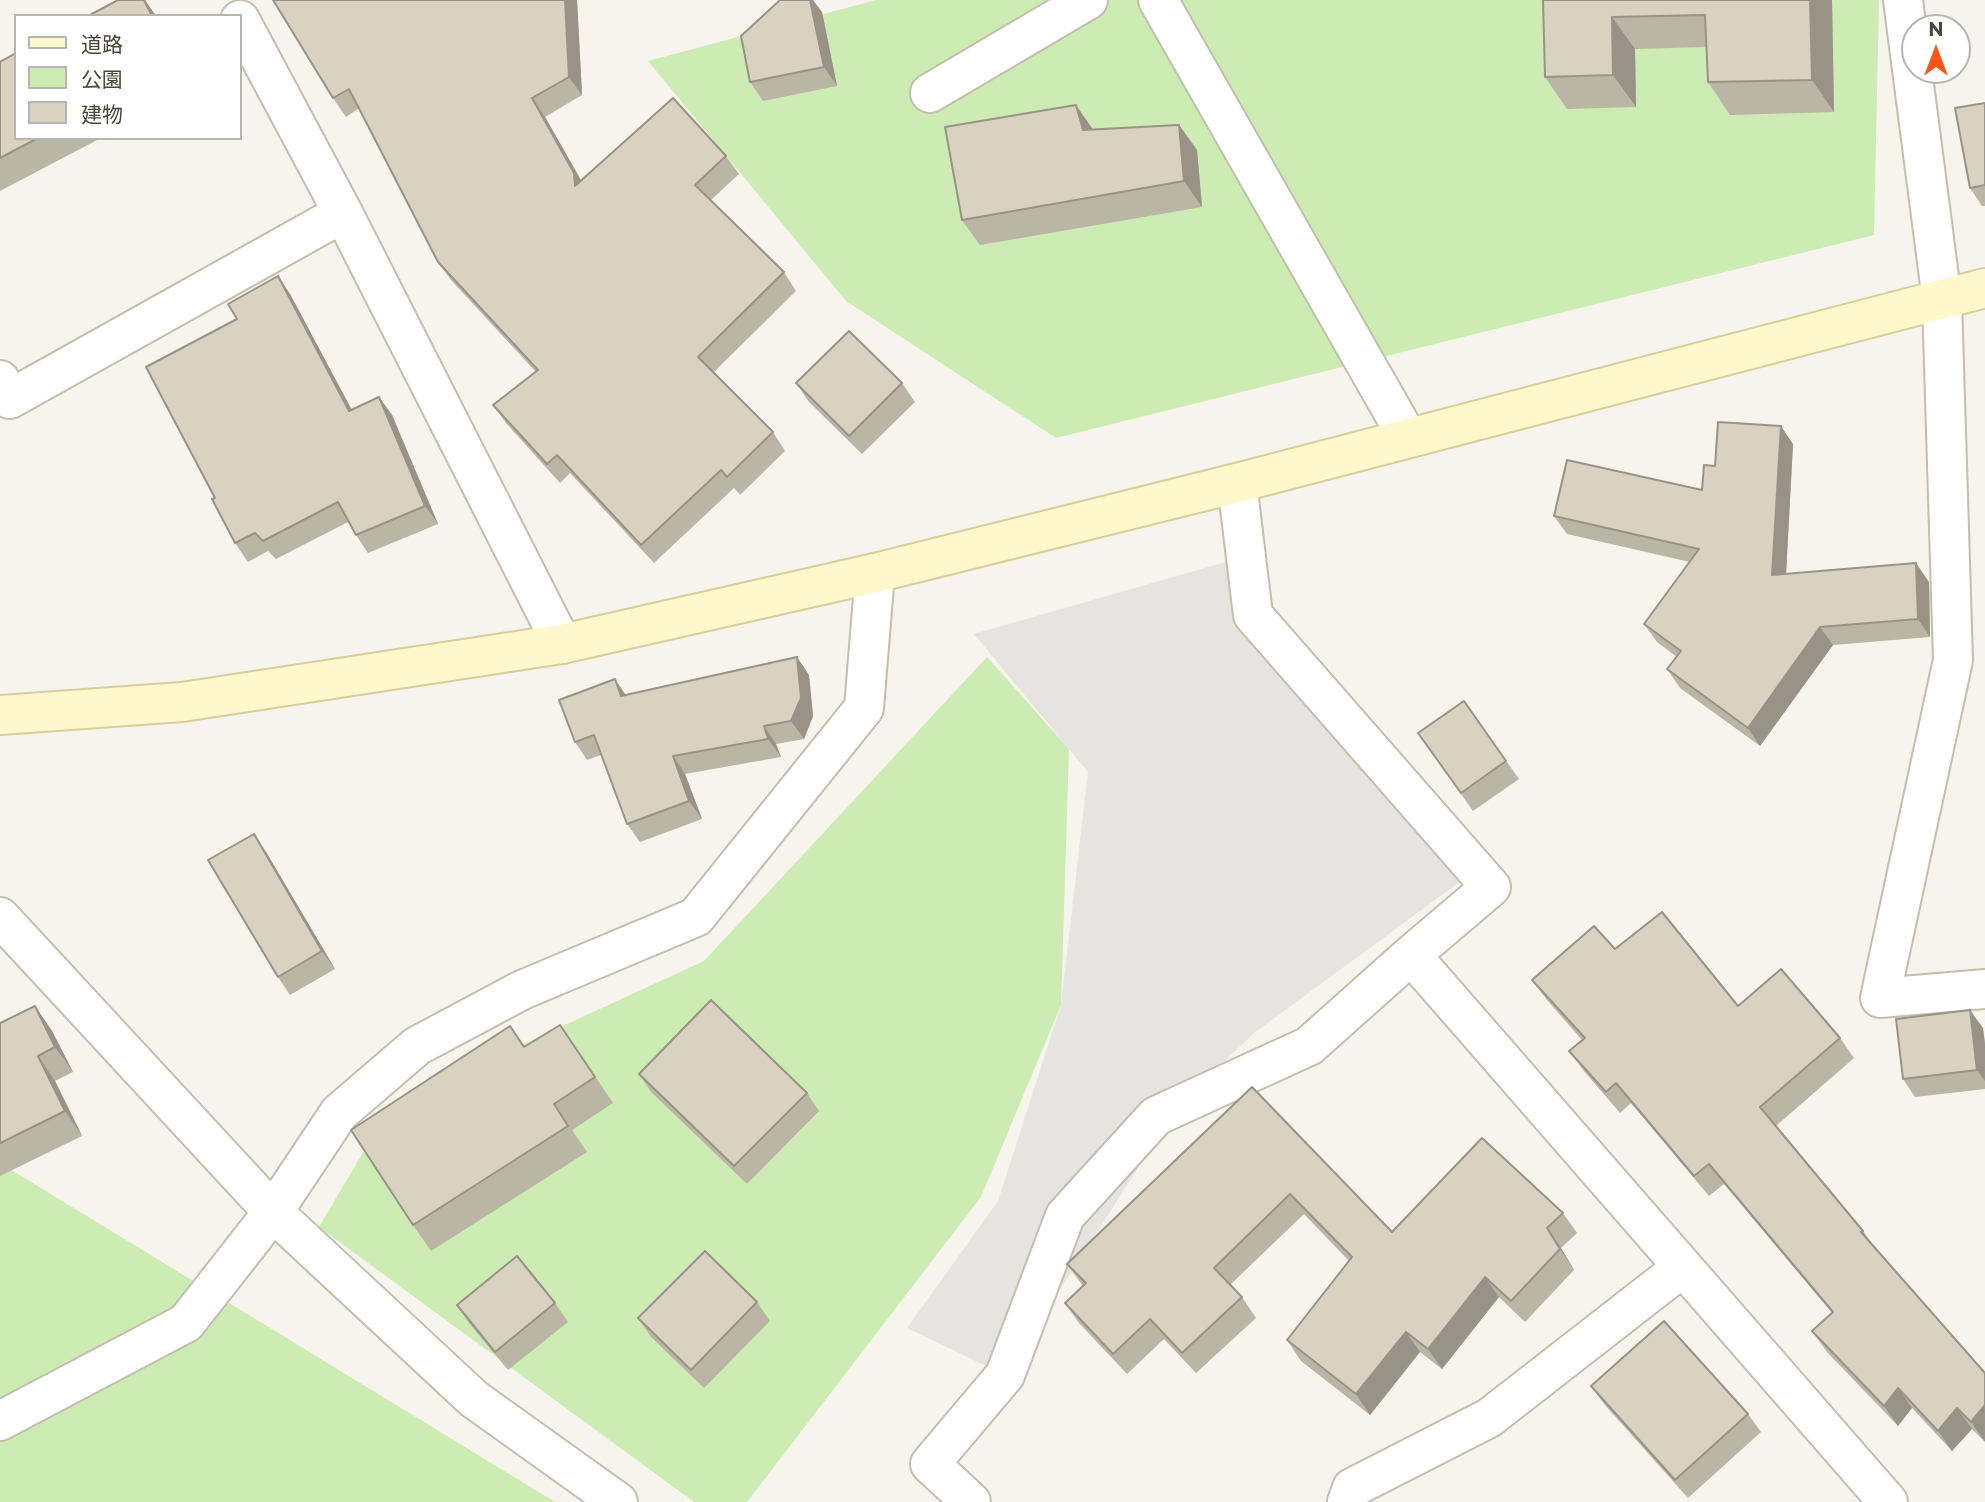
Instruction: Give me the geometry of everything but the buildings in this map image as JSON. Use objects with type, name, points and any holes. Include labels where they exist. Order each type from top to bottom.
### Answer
[{"type":"street","points":[[930,93],[1088,0]]},
{"type":"street","points":[[1158,0],[1408,438]]},
{"type":"street","points":[[1903,0],[1941,300],[1953,660],[1880,998],[1985,989]]},
{"type":"street","points":[[242,24],[343,214],[562,644]]},
{"type":"street","points":[[0,380],[10,399],[343,214]]},
{"type":"street","points":[[0,715],[182,702],[562,644],[875,573],[1985,288]]},
{"type":"street","points":[[971,1502],[930,1464],[1005,1375],[1065,1216],[1156,1116],[1309,1046],[1491,887],[1253,615],[1237,482]]},
{"type":"street","points":[[0,1422],[186,1323],[273,1212],[339,1113],[417,1046],[522,990],[696,917],[864,708],[875,573]]},
{"type":"street","points":[[0,917],[273,1212],[474,1399],[618,1502]]},
{"type":"street","points":[[1411,955],[1888,1502]]},
{"type":"street","points":[[1347,1502],[1352,1488],[1489,1418],[1683,1267]]},
{"type":"green space","points":[[876,0],[1879,0],[1874,235],[1056,438],[846,301],[648,61]]},
{"type":"green space","points":[[987,657],[1069,749],[1061,1005],[981,1197],[747,1502],[694,1502],[319,1227],[391,1105],[704,961]]},
{"type":"green space","points":[[0,1163],[555,1502],[0,1502]]},
{"type":"shaded area","points":[[1247,556],[1253,615],[1476,870],[1254,1033],[1178,1106],[1005,1375],[907,1328],[998,1201],[1061,1005],[1088,772],[974,634]]}]
